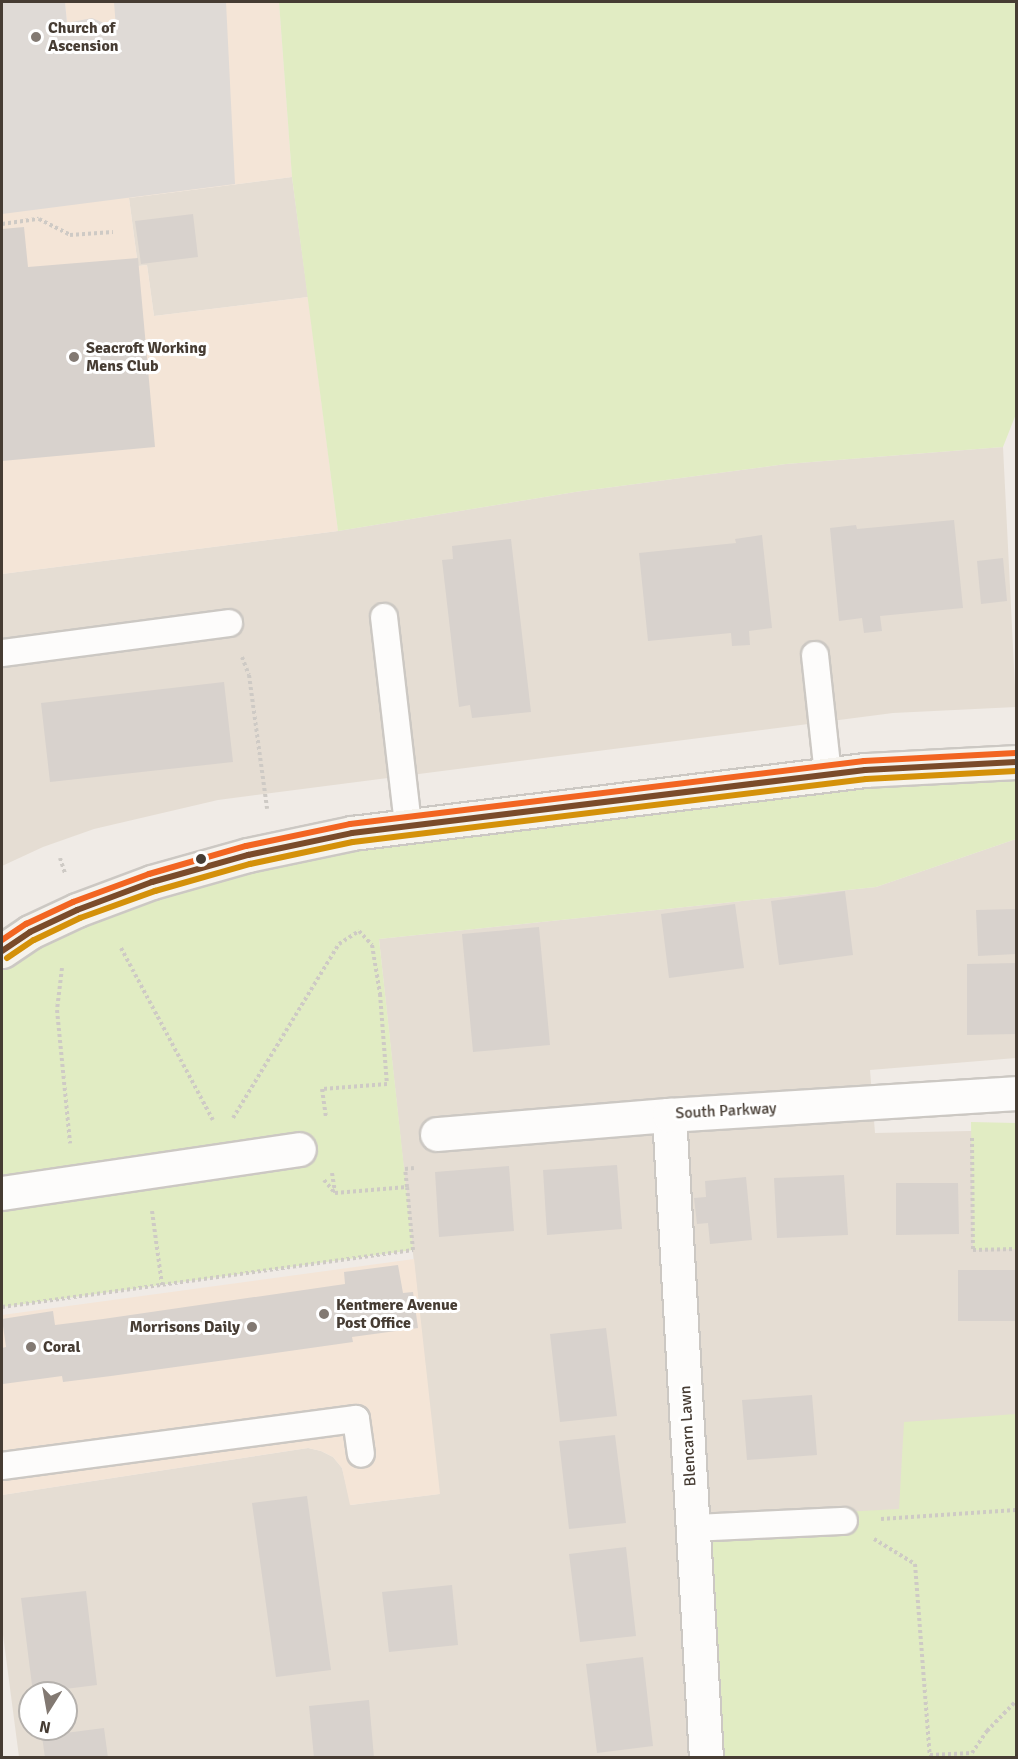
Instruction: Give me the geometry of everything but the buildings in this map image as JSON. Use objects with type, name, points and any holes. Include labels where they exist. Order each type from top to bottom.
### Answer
[{"type":"street","points":[[2,951],[30,932],[77,910],[152,882],[248,855],[352,833],[828,775],[1017,762]]},
{"type":"street","name":"South Parkway","points":[[437,1134],[669,1114],[1017,1093]]},
{"type":"street","name":"Blencarn Lawn","points":[[669,1114],[706,1758]]},
{"type":"street","points":[[2,1193],[74,1183],[223,1150],[299,1149]]},
{"type":"lane","points":[[384,617],[408,825]]},
{"type":"lane","points":[[2,653],[229,623]]},
{"type":"lane","points":[[815,655],[828,775]]},
{"type":"lane","points":[[2,1466],[356,1419],[361,1454]]},
{"type":"lane","points":[[693,1528],[844,1521]]},
{"type":"path","points":[[2,224],[39,219],[70,236],[113,232]]},
{"type":"path","points":[[229,623],[249,675],[268,811]]},
{"type":"path","points":[[223,1150],[339,944],[359,931],[372,945],[380,994],[387,1084],[322,1089],[327,1124]]},
{"type":"path","points":[[121,948],[212,1117],[223,1150]]},
{"type":"path","points":[[62,968],[57,1011],[74,1183]]},
{"type":"path","points":[[971,1095],[973,1250],[1017,1249]]},
{"type":"path","points":[[299,1149],[335,1193]]},
{"type":"path","points":[[2,1306],[413,1250],[405,1169],[417,1168]]},
{"type":"path","points":[[332,1170],[335,1193]]},
{"type":"path","points":[[335,1193],[407,1187]]},
{"type":"path","points":[[156,1237],[162,1285]]},
{"type":"path","points":[[844,1521],[1017,1510]]},
{"type":"path","points":[[844,1521],[915,1564],[930,1756],[972,1753],[987,1731],[1017,1701]]},
{"type":"shaded area","points":[[2,2],[65,2],[67,23],[92,18],[116,28],[114,2],[226,2],[235,184],[2,214]]},
{"type":"shaded area","points":[[65,2],[279,2],[292,177],[129,198],[138,266],[147,265],[154,316],[308,297],[338,531],[2,574],[2,63],[67,23]]},
{"type":"shaded area","points":[[292,177],[308,297],[154,316],[147,265],[138,266],[129,198]]},
{"type":"shaded area","points":[[1003,447],[1016,707],[893,713],[218,800],[94,829],[43,847],[2,866],[2,574],[338,531],[575,492],[786,464]]},
{"type":"shaded area","points":[[1016,839],[1016,1058],[870,1070],[875,1133],[1016,1130],[1016,1757],[19,1757],[2,1627],[2,1495],[308,1448],[333,1457],[342,1468],[351,1505],[439,1494],[379,939],[876,887]]},
{"type":"shaded area","points":[[414,1259],[440,1494],[350,1505],[342,1468],[333,1457],[308,1448],[2,1495],[2,1315]]},
{"type":"green space","points":[[279,2],[1016,2],[1016,414],[1003,447],[786,464],[575,492],[338,531],[292,177]]},
{"type":"green space","points":[[1016,762],[1016,839],[876,887],[379,939],[413,1250],[2,1307],[2,951],[248,855]]},
{"type":"green space","points":[[971,1122],[1016,1123],[1016,1249],[973,1250]]},
{"type":"green space","points":[[1016,1414],[1016,1757],[706,1757],[692,1520],[899,1509],[904,1422]]},
{"type":"transit line","points":[[2,940],[26,924],[73,902],[149,874],[246,846],[350,824],[864,761],[1016,753]]},
{"type":"transit line","points":[[2,951],[30,932],[77,910],[152,882],[248,855],[352,833],[865,770],[1016,762]]},
{"type":"transit line","points":[[7,958],[34,940],[80,918],[155,891],[250,864],[353,842],[866,779],[1016,771]]},
{"type":"place","name":"Church of Ascension","points":[[36,37]]},
{"type":"place","name":"Seacroft Working Mens Club","points":[[74,357]]},
{"type":"place","name":"Kentmere Avenue Post Office","points":[[324,1314]]},
{"type":"place","name":"Morrisons Daily","points":[[252,1327]]},
{"type":"place","name":"Coral","points":[[31,1347]]}]
